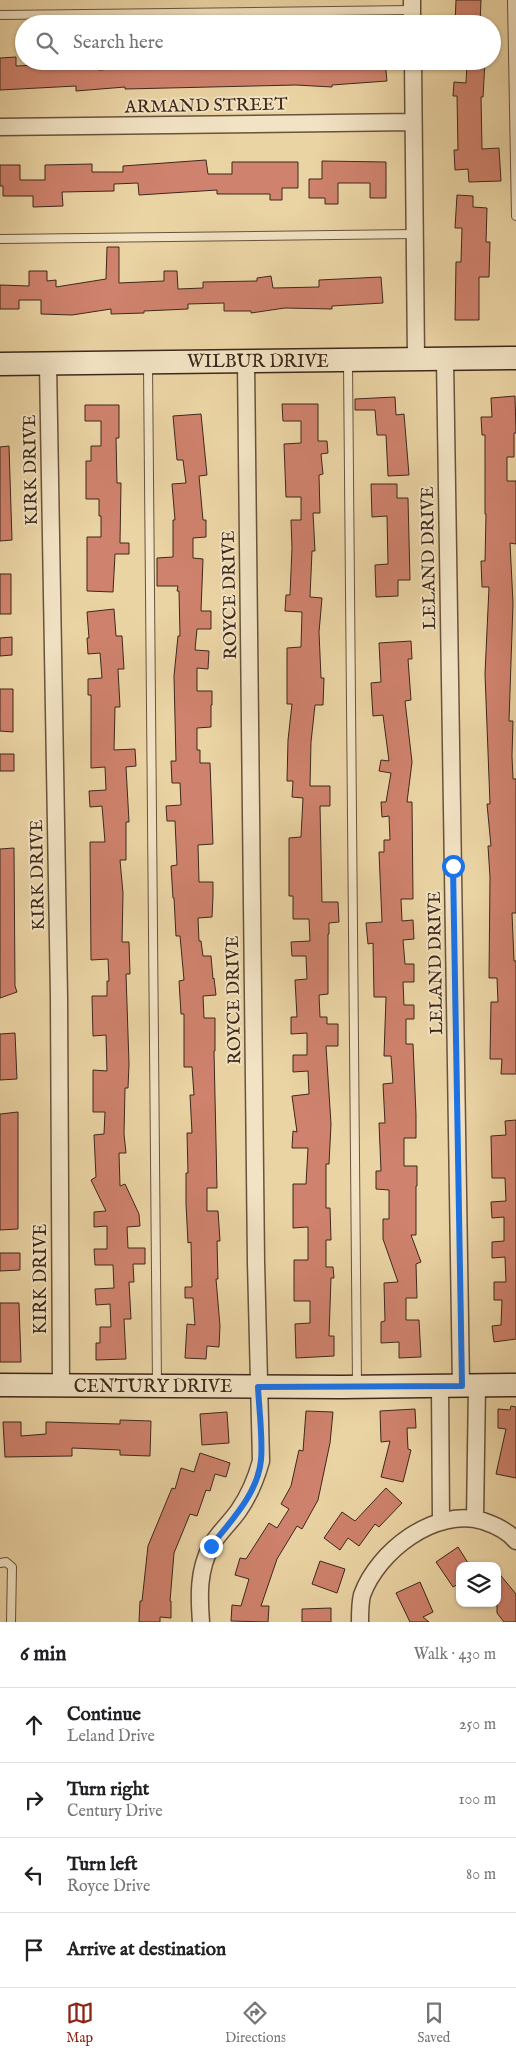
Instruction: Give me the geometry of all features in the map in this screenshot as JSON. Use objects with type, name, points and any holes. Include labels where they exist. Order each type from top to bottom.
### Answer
[{"type":"street","points":[[412,70],[416,360]]},
{"type":"street","name":"ARMAND STREET","points":[[0,127],[413,122]]},
{"type":"street","name":"WILBUR DRIVE","points":[[3,363],[516,358]]},
{"type":"street","name":"LELAND DRIVE","points":[[441,1521],[460,1386],[445,359]]},
{"type":"street","name":"ROYCE DRIVE","points":[[201,1622],[199,1589],[205,1562],[211,1546],[239,1510],[253,1488],[261,1461],[258,1387],[246,362]]},
{"type":"street","name":"KIRK DRIVE","points":[[48,364],[59,1007],[60,1385]]},
{"type":"street","name":"CENTURY DRIVE","points":[[0,1385],[357,1387],[516,1384]]},
{"type":"street","points":[[460,1386],[474,1519]]},
{"type":"street","points":[[360,1622],[362,1597],[372,1573],[388,1554],[424,1528],[441,1521],[458,1518],[474,1519],[495,1525],[516,1541]]},
{"type":"lane","points":[[512,0],[516,216]]},
{"type":"lane","points":[[0,15],[412,11]]},
{"type":"lane","points":[[0,239],[414,234]]},
{"type":"lane","points":[[148,361],[157,1386]]},
{"type":"lane","points":[[348,361],[357,1387]]},
{"type":"lane","points":[[0,1562],[6,1562],[12,1567],[11,1622]]},
{"type":"building","points":[[456,0],[481,0],[480,15],[455,15]]},
{"type":"building","points":[[15,57],[15,70],[386,70],[387,81],[332,85],[332,87],[296,85],[125,89],[125,87],[76,91],[76,86],[0,90],[0,58]]},
{"type":"building","points":[[467,70],[484,70],[483,97],[481,97],[482,149],[499,148],[501,181],[469,182],[468,169],[455,170],[454,150],[458,150],[457,96],[453,96],[454,82],[466,83]]},
{"type":"building","points":[[206,160],[208,174],[232,174],[232,162],[298,162],[298,188],[282,188],[282,200],[270,200],[270,194],[217,194],[217,190],[139,195],[138,183],[114,184],[114,191],[62,192],[63,206],[33,207],[33,196],[3,196],[3,186],[0,186],[0,165],[20,165],[20,180],[45,180],[45,165],[92,164],[92,172],[123,172],[123,166]]},
{"type":"building","points":[[322,161],[386,162],[386,198],[370,198],[370,183],[338,183],[338,204],[325,204],[325,198],[309,198],[309,179],[322,179]]},
{"type":"building","points":[[457,195],[473,196],[473,207],[487,208],[486,242],[490,242],[489,277],[479,277],[479,320],[455,320],[456,262],[461,262],[462,228],[455,228]]},
{"type":"building","points":[[107,247],[119,247],[119,283],[164,281],[164,271],[177,271],[178,289],[203,288],[203,282],[257,281],[257,278],[271,276],[273,288],[319,287],[319,280],[381,277],[383,303],[332,306],[332,309],[285,308],[251,313],[251,311],[224,311],[224,303],[188,304],[188,309],[111,314],[111,309],[72,315],[41,314],[41,300],[19,300],[19,309],[0,309],[0,285],[29,286],[29,271],[47,271],[47,281],[56,280],[56,287],[106,279]]},
{"type":"building","points":[[515,396],[516,433],[514,433],[514,457],[507,457],[507,481],[516,481],[516,544],[510,543],[513,603],[509,721],[513,721],[513,779],[516,779],[516,913],[512,913],[514,961],[516,961],[516,1074],[501,1074],[502,1059],[490,1059],[491,1002],[498,1002],[497,978],[489,978],[490,877],[488,846],[491,846],[487,804],[490,804],[485,674],[489,587],[482,587],[481,561],[485,561],[486,514],[485,435],[482,435],[481,417],[492,417],[491,398]]},
{"type":"building","points":[[395,397],[396,415],[404,414],[409,475],[388,476],[386,435],[377,435],[375,410],[355,410],[355,399]]},
{"type":"building","points":[[282,404],[318,404],[318,441],[327,441],[328,453],[321,454],[323,474],[319,475],[320,513],[313,513],[315,551],[312,551],[310,597],[322,598],[319,632],[321,678],[324,678],[323,705],[315,705],[311,742],[310,786],[330,786],[330,806],[320,806],[322,902],[338,902],[339,922],[329,923],[328,994],[319,995],[320,1017],[327,1017],[327,1024],[338,1024],[338,1046],[326,1046],[331,1124],[329,1164],[326,1164],[326,1208],[330,1208],[331,1240],[326,1240],[326,1267],[333,1267],[334,1278],[331,1278],[329,1336],[334,1336],[334,1356],[296,1358],[295,1324],[310,1323],[310,1301],[294,1301],[294,1260],[308,1260],[308,1227],[293,1228],[293,1184],[306,1184],[308,1148],[292,1148],[293,1131],[297,1132],[292,1096],[309,1094],[308,1071],[293,1072],[293,1055],[307,1055],[307,1033],[291,1034],[291,1017],[297,1017],[295,980],[307,979],[306,956],[292,956],[291,942],[310,941],[309,919],[293,919],[293,896],[289,896],[289,838],[301,837],[303,798],[292,797],[293,781],[287,781],[288,740],[292,704],[287,704],[287,648],[301,647],[302,612],[285,611],[286,595],[290,595],[291,520],[301,520],[301,497],[286,497],[284,444],[301,443],[301,421],[283,421]]},
{"type":"building","points":[[85,405],[119,405],[119,438],[116,438],[117,483],[121,483],[120,543],[129,543],[129,554],[115,554],[113,592],[87,591],[87,537],[101,537],[101,516],[99,516],[99,499],[86,499],[86,461],[91,461],[91,446],[101,446],[101,421],[85,421]]},
{"type":"building","points":[[201,414],[207,475],[199,476],[203,520],[206,520],[206,537],[193,538],[193,558],[203,559],[201,611],[211,611],[211,629],[197,629],[195,650],[209,651],[208,669],[197,668],[197,691],[212,691],[212,705],[211,727],[197,728],[197,750],[200,750],[200,763],[210,763],[213,844],[198,845],[199,882],[213,882],[213,896],[212,917],[198,918],[199,941],[201,941],[203,956],[211,956],[216,995],[203,996],[204,1018],[215,1018],[217,1188],[207,1188],[207,1211],[218,1211],[220,1241],[217,1241],[218,1279],[216,1279],[220,1326],[219,1347],[207,1346],[206,1359],[185,1358],[187,1324],[195,1325],[193,1298],[185,1298],[185,1287],[192,1287],[191,1242],[188,1243],[186,1173],[188,1173],[187,1133],[192,1133],[190,1095],[194,1095],[192,1067],[184,1067],[184,1014],[181,1014],[179,981],[184,980],[180,936],[176,936],[171,866],[177,865],[175,821],[167,821],[166,806],[181,805],[180,783],[172,783],[171,761],[176,761],[174,676],[178,636],[180,636],[179,591],[177,591],[178,586],[157,586],[157,558],[173,557],[173,520],[175,520],[172,484],[186,483],[183,460],[177,460],[173,416]]},
{"type":"building","points":[[9,446],[12,540],[0,541],[0,447]]},
{"type":"building","points":[[371,484],[397,484],[397,498],[408,498],[410,580],[398,580],[398,596],[376,597],[375,565],[388,564],[387,516],[372,517]]},
{"type":"building","points":[[0,574],[11,574],[11,614],[0,614]]},
{"type":"building","points":[[114,609],[116,636],[122,636],[124,669],[118,669],[120,707],[115,707],[114,750],[135,749],[136,766],[126,767],[129,822],[126,822],[126,860],[120,860],[123,893],[122,942],[129,942],[130,974],[126,974],[129,1064],[128,1088],[125,1088],[124,1134],[126,1153],[119,1153],[120,1186],[125,1184],[139,1214],[140,1226],[127,1227],[128,1248],[145,1248],[145,1264],[133,1264],[134,1282],[129,1282],[131,1319],[124,1319],[126,1359],[96,1360],[96,1343],[100,1343],[100,1327],[111,1327],[110,1304],[96,1305],[95,1289],[114,1288],[113,1265],[95,1265],[94,1249],[107,1249],[107,1226],[94,1227],[94,1212],[106,1211],[91,1180],[96,1177],[94,1135],[104,1134],[105,1112],[93,1112],[93,1070],[107,1071],[106,1035],[93,1036],[92,996],[107,996],[107,981],[109,981],[108,959],[91,960],[90,842],[105,842],[102,806],[90,807],[89,791],[106,790],[105,767],[91,768],[91,695],[88,695],[88,679],[102,678],[100,653],[88,654],[87,612]]},
{"type":"building","points":[[12,637],[12,655],[0,656],[0,638]]},
{"type":"building","points":[[411,641],[412,659],[408,659],[411,700],[405,701],[412,762],[407,802],[412,802],[413,899],[401,899],[402,921],[413,920],[414,939],[403,940],[405,964],[414,964],[414,982],[403,982],[404,1005],[414,1005],[414,1019],[406,1019],[406,1044],[413,1044],[416,1138],[404,1138],[404,1166],[417,1166],[416,1235],[411,1235],[421,1262],[416,1264],[417,1298],[406,1298],[406,1320],[419,1320],[421,1357],[399,1358],[399,1342],[381,1343],[381,1322],[385,1321],[384,1283],[398,1282],[383,1239],[383,1219],[389,1219],[389,1190],[376,1189],[376,1171],[381,1171],[379,1123],[385,1123],[383,1084],[393,1083],[391,1056],[384,1056],[386,997],[374,997],[373,943],[368,944],[366,923],[382,922],[379,852],[384,852],[384,840],[390,840],[389,816],[382,817],[381,802],[386,802],[391,773],[379,771],[381,760],[389,761],[383,715],[373,716],[371,683],[381,682],[379,643]]},
{"type":"building","points":[[0,689],[13,689],[13,732],[0,731]]},
{"type":"building","points":[[0,754],[14,754],[14,771],[0,771]]},
{"type":"building","points":[[14,848],[15,986],[17,992],[0,998],[0,849]]},
{"type":"building","points":[[15,1033],[17,1079],[0,1080],[0,1034]]},
{"type":"building","points":[[18,1112],[18,1229],[0,1230],[0,1114]]},
{"type":"building","points":[[516,1120],[516,1339],[494,1342],[492,1326],[501,1325],[502,1300],[494,1300],[494,1282],[506,1282],[505,1257],[492,1258],[492,1242],[504,1241],[504,1217],[492,1218],[491,1202],[506,1201],[505,1178],[492,1178],[491,1136],[506,1135],[505,1121]]},
{"type":"building","points":[[0,1253],[20,1253],[20,1270],[0,1271]]},
{"type":"building","points":[[0,1303],[19,1303],[21,1362],[0,1362]]},
{"type":"building","points":[[511,1406],[516,1407],[516,1478],[496,1474],[506,1429],[498,1428],[498,1409],[510,1410]]},
{"type":"building","points":[[415,1409],[416,1428],[407,1428],[408,1449],[411,1450],[403,1482],[381,1477],[390,1441],[381,1442],[380,1411]]},
{"type":"building","points":[[306,1411],[333,1412],[330,1443],[318,1500],[302,1529],[297,1526],[277,1559],[261,1606],[269,1606],[268,1622],[231,1621],[232,1605],[241,1606],[249,1579],[235,1575],[240,1558],[246,1559],[269,1523],[277,1528],[289,1509],[281,1504],[291,1486],[299,1450],[303,1451]]},
{"type":"building","points":[[227,1412],[229,1443],[202,1445],[200,1414]]},
{"type":"building","points":[[120,1420],[151,1421],[150,1456],[120,1455],[120,1450],[72,1448],[72,1456],[5,1457],[3,1422],[21,1422],[21,1436],[46,1434],[46,1422],[120,1424]]},
{"type":"building","points":[[200,1453],[230,1463],[226,1477],[215,1474],[210,1491],[206,1490],[197,1516],[190,1514],[174,1553],[170,1601],[171,1618],[160,1617],[160,1622],[139,1622],[148,1546],[172,1488],[175,1489],[181,1468],[194,1472]]},
{"type":"building","points":[[386,1488],[402,1503],[379,1527],[375,1524],[359,1546],[348,1538],[340,1550],[324,1538],[342,1512],[355,1521]]},
{"type":"building","points":[[458,1547],[467,1562],[456,1562],[456,1585],[453,1587],[436,1562]]},
{"type":"building","points":[[320,1561],[345,1569],[337,1593],[312,1584]]},
{"type":"building","points":[[501,1576],[516,1594],[516,1622],[504,1622],[497,1613],[497,1607],[501,1607]]},
{"type":"building","points":[[420,1582],[433,1612],[423,1617],[429,1622],[410,1622],[396,1593]]},
{"type":"building","points":[[331,1608],[331,1622],[302,1622],[302,1609]]},
{"type":"route","points":[[211,1546],[239,1510],[253,1488],[261,1461],[258,1387],[462,1386],[453,866]]}]
